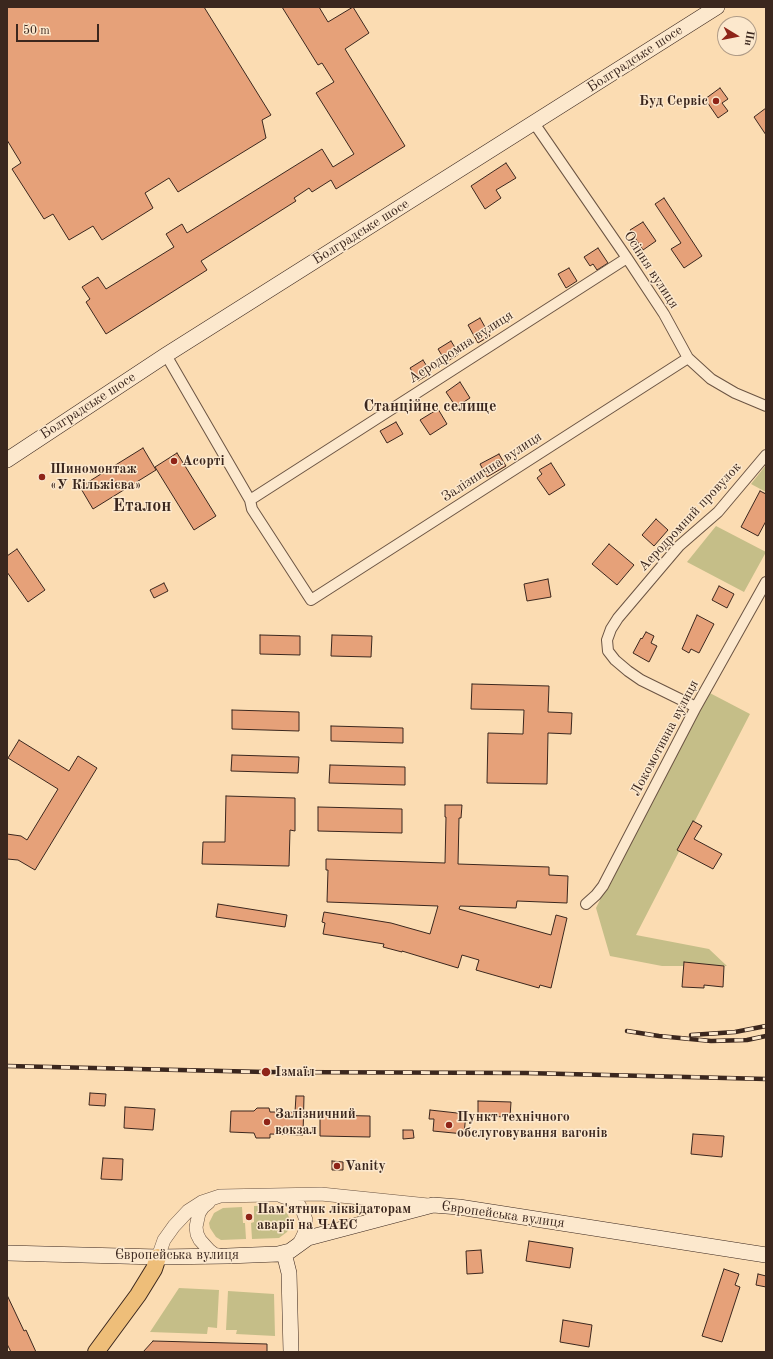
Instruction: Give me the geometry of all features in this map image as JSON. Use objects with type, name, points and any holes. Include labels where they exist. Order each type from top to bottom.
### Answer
[{"type":"main road","name":"Болградське шосе","points":[[7,460],[166,355],[717,7]]},
{"type":"main road","name":"Європейська вулиця","points":[[7,1253],[158,1257],[228,1256],[284,1253],[308,1238],[433,1205],[459,1207],[766,1255]]},
{"type":"main road","points":[[284,1253],[289,1273],[291,1352]]},
{"type":"main road","points":[[96,1352],[138,1295],[154,1269],[158,1257]]},
{"type":"street","name":"Осіння вулиця","points":[[534,123],[664,314],[688,358],[711,379],[735,393],[766,406]]},
{"type":"street","name":"Аеродромна вулиця","points":[[250,500],[627,258]]},
{"type":"street","points":[[166,355],[250,500]]},
{"type":"street","name":"Залізнична вулиця","points":[[250,500],[252,509],[310,600],[688,358]]},
{"type":"street","name":"Аеродромний провулок","points":[[696,707],[641,680],[628,671],[615,660],[608,651],[607,640],[611,629],[618,618],[679,546],[718,512],[766,455]]},
{"type":"street","name":"Локомотивна вулиця","points":[[586,904],[596,896],[603,886],[696,707],[766,582]]},
{"type":"street","points":[[228,1256],[221,1256],[209,1250],[200,1240],[196,1227],[202,1207],[220,1196],[321,1194],[433,1205]]},
{"type":"street","points":[[277,1195],[285,1196],[293,1200],[299,1205],[303,1212],[306,1220],[306,1228],[304,1236],[299,1244]]},
{"type":"street","points":[[158,1257],[164,1240],[174,1226],[188,1211],[202,1202],[214,1199]]},
{"type":"street","points":[[369,1199],[372,1221]]},
{"type":"shaded area","points":[[766,465],[766,492],[751,484]]},
{"type":"shaded area","points":[[716,526],[766,552],[744,592],[687,562]]},
{"type":"shaded area","points":[[706,691],[750,714],[636,935],[709,949],[727,966],[662,966],[610,956],[596,908],[637,824]]},
{"type":"shaded area","points":[[254,1206],[275,1206],[283,1209],[290,1220],[287,1232],[279,1238],[252,1239],[251,1223],[254,1222]]},
{"type":"shaded area","points":[[242,1207],[246,1239],[221,1240],[216,1237],[210,1228],[209,1223],[214,1213],[223,1208]]},
{"type":"shaded area","points":[[179,1288],[219,1290],[217,1328],[208,1327],[207,1334],[150,1332]]},
{"type":"shaded area","points":[[228,1291],[274,1294],[275,1336],[236,1334],[237,1330],[226,1330]]},
{"type":"building","points":[[7,7],[204,7],[271,115],[262,120],[266,138],[178,192],[169,178],[145,193],[153,208],[102,240],[93,226],[69,240],[53,214],[44,219],[12,169],[21,163],[7,140]]},
{"type":"building","points":[[282,7],[319,7],[328,22],[353,7],[369,33],[345,49],[405,146],[336,189],[331,180],[312,192],[309,188],[294,198],[296,201],[201,261],[207,270],[106,334],[86,302],[90,299],[82,287],[98,277],[106,289],[174,247],[166,234],[182,224],[187,233],[322,149],[333,167],[354,154],[316,93],[334,82],[322,63],[318,65]]},
{"type":"building","name":"Буд Сервіс","points":[[720,88],[728,99],[722,103],[728,111],[718,118],[705,99]]},
{"type":"building","points":[[766,108],[766,135],[754,117]]},
{"type":"building","points":[[506,163],[516,178],[496,190],[501,198],[485,209],[471,186]]},
{"type":"building","points":[[664,198],[702,256],[684,268],[671,249],[681,243],[655,204]]},
{"type":"building","points":[[643,222],[656,241],[643,250],[630,230]]},
{"type":"building","points":[[598,248],[608,263],[597,270],[593,264],[590,266],[584,257]]},
{"type":"building","points":[[569,268],[577,281],[566,288],[558,274]]},
{"type":"building","points":[[480,318],[490,336],[478,343],[468,325]]},
{"type":"building","points":[[451,341],[459,354],[446,362],[438,349]]},
{"type":"building","points":[[423,360],[431,373],[418,381],[410,368]]},
{"type":"building","points":[[460,382],[470,398],[456,407],[446,392]]},
{"type":"building","points":[[438,409],[447,424],[430,435],[420,420]]},
{"type":"building","points":[[396,422],[403,434],[387,443],[380,431]]},
{"type":"building","points":[[143,448],[156,470],[93,509],[80,487]]},
{"type":"building","points":[[177,453],[216,516],[194,530],[155,467]]},
{"type":"building","points":[[499,454],[506,466],[487,477],[480,464]]},
{"type":"building","points":[[551,463],[565,485],[549,495],[537,478],[542,474],[539,470]]},
{"type":"building","points":[[760,491],[766,494],[766,521],[758,536],[741,527]]},
{"type":"building","points":[[656,519],[668,530],[654,546],[642,535]]},
{"type":"building","points":[[609,544],[634,565],[617,585],[592,564]]},
{"type":"building","points":[[17,549],[45,590],[28,602],[7,572],[7,556]]},
{"type":"building","points":[[548,579],[551,597],[527,601],[524,584]]},
{"type":"building","points":[[164,583],[168,591],[154,598],[150,590]]},
{"type":"building","points":[[719,586],[734,594],[727,608],[712,600]]},
{"type":"building","points":[[697,615],[714,624],[699,653],[691,649],[689,653],[682,649]]},
{"type":"building","points":[[646,632],[654,636],[651,643],[657,646],[649,662],[633,653]]},
{"type":"building","points":[[260,635],[300,636],[300,655],[260,654]]},
{"type":"building","points":[[332,635],[372,636],[371,657],[331,656]]},
{"type":"building","points":[[472,684],[549,686],[548,712],[572,713],[571,734],[548,733],[547,784],[487,783],[488,733],[523,734],[524,710],[471,709]]},
{"type":"building","points":[[232,710],[299,712],[299,731],[232,729]]},
{"type":"building","points":[[331,726],[403,728],[403,743],[331,741]]},
{"type":"building","points":[[19,740],[69,771],[78,756],[97,768],[35,870],[18,860],[7,859],[7,834],[21,836],[27,840],[58,789],[8,758]]},
{"type":"building","points":[[232,755],[299,757],[298,773],[231,771]]},
{"type":"building","points":[[330,765],[405,767],[405,785],[329,783]]},
{"type":"building","points":[[226,796],[295,798],[295,831],[290,830],[289,866],[202,864],[203,842],[225,842]]},
{"type":"building","points":[[445,805],[462,805],[461,818],[459,818],[458,864],[549,867],[549,875],[568,876],[567,903],[517,901],[516,908],[460,906],[459,909],[551,935],[556,915],[567,918],[551,988],[540,985],[539,988],[476,970],[479,960],[462,955],[458,968],[402,951],[383,947],[384,944],[323,934],[325,923],[322,922],[324,912],[391,923],[430,934],[438,906],[327,902],[328,870],[326,870],[326,859],[445,863]]},
{"type":"building","points":[[318,807],[402,809],[402,833],[318,831]]},
{"type":"building","points":[[693,821],[702,826],[694,839],[722,854],[713,869],[677,850]]},
{"type":"building","points":[[218,904],[287,915],[285,927],[216,917]]},
{"type":"building","points":[[684,962],[724,966],[723,987],[704,985],[704,988],[682,987]]},
{"type":"building","points":[[90,1093],[106,1094],[105,1106],[89,1105]]},
{"type":"building","name":"Залізничний вокзал","points":[[296,1096],[304,1096],[303,1135],[270,1134],[270,1138],[256,1138],[254,1133],[230,1132],[231,1111],[254,1111],[257,1108],[269,1108],[270,1112],[295,1112]]},
{"type":"building","points":[[478,1101],[511,1102],[510,1117],[478,1116]]},
{"type":"building","points":[[125,1107],[155,1109],[153,1130],[124,1128]]},
{"type":"building","name":"Пункт технічного обслуговування вагонів","points":[[430,1110],[466,1114],[464,1134],[433,1131],[434,1119],[429,1119]]},
{"type":"building","points":[[320,1115],[370,1116],[370,1137],[320,1136]]},
{"type":"building","points":[[403,1130],[413,1130],[414,1138],[403,1139]]},
{"type":"building","points":[[693,1134],[724,1136],[722,1157],[691,1154]]},
{"type":"building","points":[[103,1158],[123,1159],[122,1180],[101,1179]]},
{"type":"building","name":"Vanity","points":[[332,1161],[343,1162],[343,1170],[332,1170]]},
{"type":"building","points":[[529,1241],[573,1248],[570,1268],[526,1261]]},
{"type":"building","points":[[481,1250],[483,1273],[467,1274],[466,1251]]},
{"type":"building","points":[[724,1269],[739,1274],[735,1285],[740,1287],[722,1342],[702,1336]]},
{"type":"building","points":[[758,1274],[766,1276],[766,1287],[756,1285]]},
{"type":"building","points":[[7,1295],[36,1352],[11,1352],[7,1344]]},
{"type":"building","points":[[563,1320],[592,1325],[589,1347],[560,1342]]},
{"type":"building","points":[[153,1341],[267,1344],[267,1352],[143,1352]]},
{"type":"railway","points":[[691,1035],[735,1032],[766,1026]]},
{"type":"railway","points":[[627,1031],[711,1041],[747,1040],[766,1036]]},
{"type":"railway","points":[[7,1066],[266,1072],[526,1073],[766,1079]]},
{"type":"place","name":"Буд Сервіс","points":[[716,101]]},
{"type":"place","name":"Асорті","points":[[174,461]]},
{"type":"place","name":"Шиномонтаж «У Кільжієва»","points":[[42,477]]},
{"type":"place","name":"Ізмаїл","points":[[266,1072]]},
{"type":"place","name":"Залізничний вокзал","points":[[267,1122]]},
{"type":"place","name":"Пункт технічного обслуговування вагонів","points":[[449,1125]]},
{"type":"place","name":"Vanity","points":[[337,1166]]},
{"type":"place","name":"Пам'ятник ліквідаторам аварії на ЧАЕС","points":[[249,1217]]},
{"type":"district","name":"Станційне селище","points":[[430,407]]},
{"type":"district","name":"Еталон","points":[[142,506]]}]
